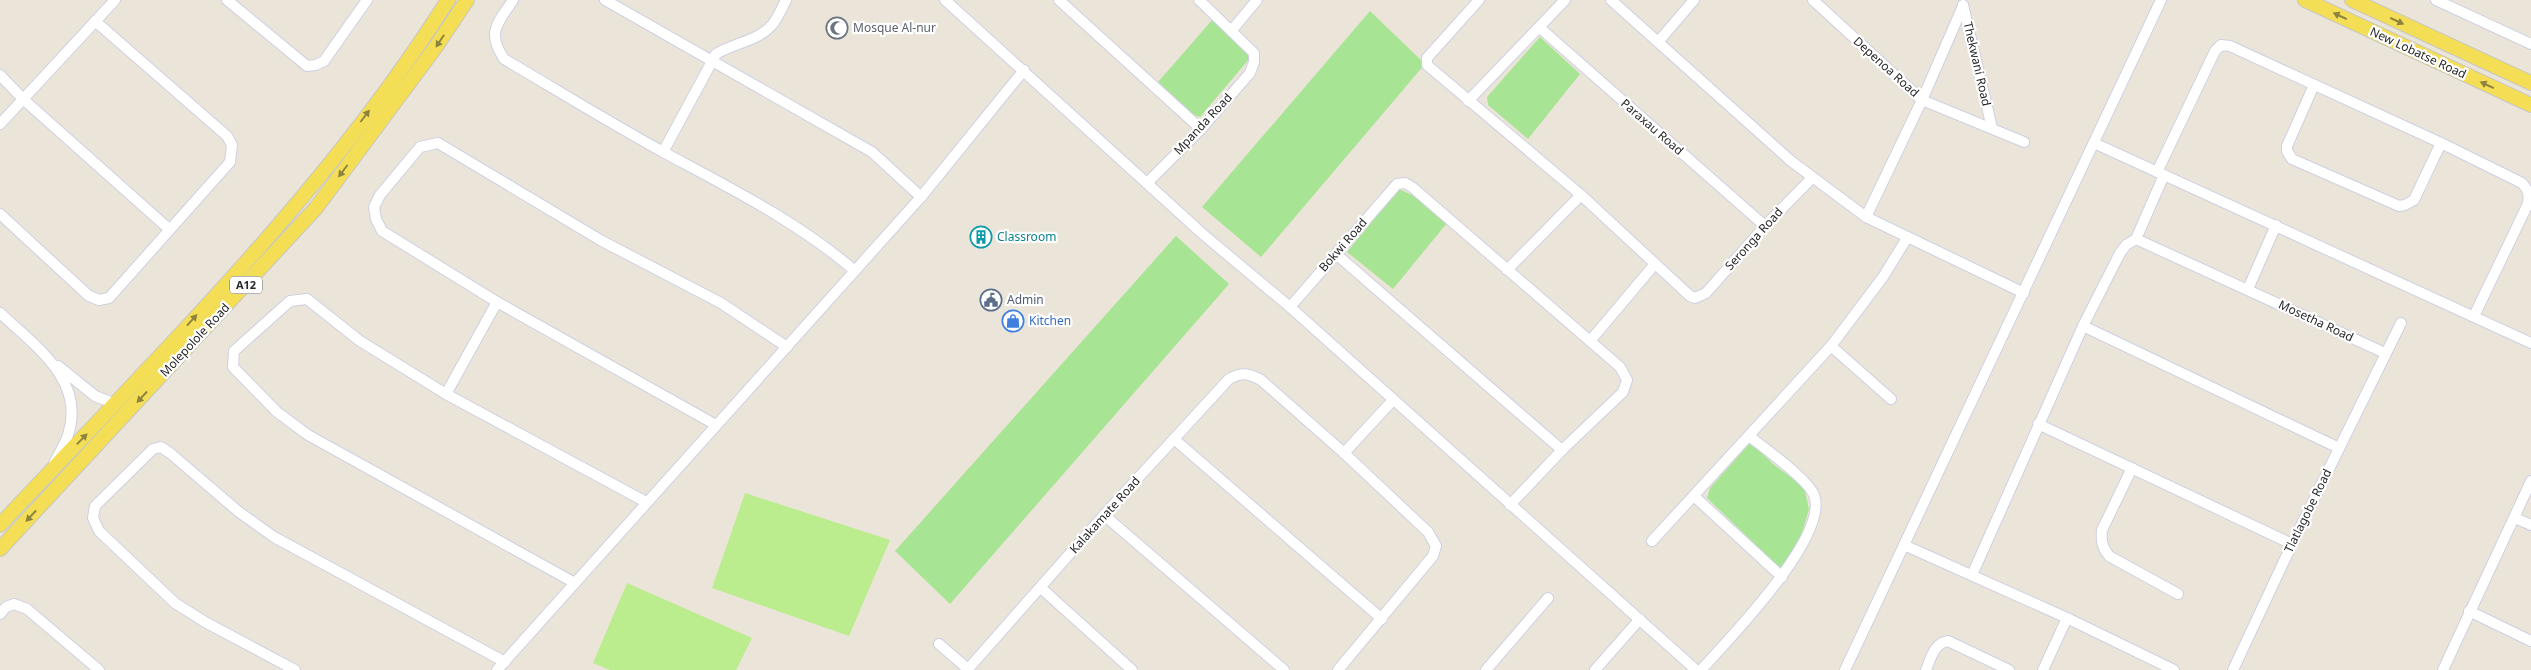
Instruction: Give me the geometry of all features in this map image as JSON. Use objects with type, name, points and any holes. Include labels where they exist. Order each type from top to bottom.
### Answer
[{"type":"main road","name":"Molepolole Road","points":[[0,525],[116,404],[303,199],[424,38],[448,0]]},
{"type":"main road","name":"Molepolole Road","points":[[0,549],[316,208],[435,48],[467,0]]},
{"type":"main road","name":"New Lobatse Road","points":[[2305,0],[2531,105]]},
{"type":"main road","points":[[2352,0],[2531,83]]},
{"type":"street","points":[[0,124],[115,0]]},
{"type":"street","points":[[227,0],[307,66],[316,65],[324,61],[367,0]]},
{"type":"street","points":[[513,0],[494,28],[496,48],[504,59],[662,152],[734,190],[816,240],[855,271]]},
{"type":"street","points":[[605,0],[712,59],[872,152],[921,197]]},
{"type":"street","points":[[662,152],[712,59],[728,46],[751,39],[765,31],[773,24],[786,0]]},
{"type":"street","points":[[946,0],[1205,236],[1290,307],[1696,670]]},
{"type":"street","points":[[1059,0],[1201,129]]},
{"type":"street","points":[[1199,0],[1232,30],[1257,0]]},
{"type":"street","points":[[1479,0],[1427,58],[1426,63],[1468,101],[1580,195],[1655,264],[1590,341]]},
{"type":"street","points":[[1468,101],[1565,0]]},
{"type":"street","points":[[1611,0],[1812,178],[1866,217],[2024,292]]},
{"type":"street","points":[[1658,42],[1694,0]]},
{"type":"street","name":"Depenoa Road","points":[[1813,0],[1922,100],[2024,142]]},
{"type":"street","points":[[1845,670],[2161,0]]},
{"type":"street","points":[[2436,0],[2531,44]]},
{"type":"street","points":[[1866,217],[1922,100],[1962,3]]},
{"type":"street","name":"Thekwani Road","points":[[1962,3],[1992,128]]},
{"type":"street","points":[[0,214],[89,296],[100,300],[109,298],[230,162],[232,146],[226,136],[95,21]]},
{"type":"street","name":"Paraxau Road","points":[[1540,28],[1765,226]]},
{"type":"street","name":"Mpanda Road","points":[[1147,182],[1201,129],[1250,73],[1255,54],[1232,30]]},
{"type":"street","points":[[1972,575],[2083,326],[2120,253],[2126,245],[2136,239],[2160,174],[2217,47],[2230,46],[2441,143],[2522,183],[2529,193],[2527,206],[2474,316]]},
{"type":"street","points":[[497,670],[921,197],[1024,70]]},
{"type":"street","points":[[0,75],[23,98],[169,229]]},
{"type":"street","points":[[2314,85],[2287,146],[2286,151],[2292,159],[2399,206],[2405,206],[2414,200],[2441,143]]},
{"type":"street","points":[[716,425],[497,302],[382,232],[376,220],[374,207],[380,195],[420,147],[438,142],[524,196],[602,241],[721,304],[787,346]]},
{"type":"street","points":[[2094,143],[2531,342]]},
{"type":"street","name":"Seronga Road","points":[[1655,264],[1686,294],[1695,298],[1706,293],[1765,226],[1812,178]]},
{"type":"street","name":"Bokwi Road","points":[[1290,307],[1397,184],[1405,183],[1412,187],[1507,270]]},
{"type":"street","points":[[1510,505],[1627,386],[1625,373],[1620,367],[1507,270],[1580,195]]},
{"type":"street","points":[[2248,289],[2276,225]]},
{"type":"street","points":[[1652,541],[1695,497],[1831,346],[1883,277],[1907,238]]},
{"type":"street","name":"Mosetha Road","points":[[2136,239],[2385,353]]},
{"type":"street","points":[[1336,254],[1562,450]]},
{"type":"street","points":[[575,583],[308,435],[277,412],[233,367],[232,358],[234,351],[290,301],[307,299],[360,341],[446,394],[646,502]]},
{"type":"street","points":[[446,394],[497,302]]},
{"type":"street","points":[[0,313],[51,361],[96,396],[116,404]]},
{"type":"street","name":"Tlatlagobe Road","points":[[2233,670],[2292,544],[2401,323]]},
{"type":"street","points":[[2083,326],[2339,448]]},
{"type":"street","points":[[1831,346],[1891,399]]},
{"type":"street","points":[[49,472],[68,436],[72,409],[65,380],[51,361]]},
{"type":"street","name":"Kalakamate Road","points":[[968,670],[1104,515],[1229,380],[1239,374],[1249,374],[1261,380],[1344,453]]},
{"type":"street","points":[[1338,670],[1382,620],[1433,556],[1436,546],[1428,532],[1344,453],[1392,400]]},
{"type":"street","points":[[2038,424],[2292,544]]},
{"type":"street","points":[[1701,670],[1782,577],[1804,540],[1816,506],[1814,495],[1807,484],[1749,436]]},
{"type":"street","points":[[1174,439],[1382,620]]},
{"type":"street","points":[[295,670],[205,622],[175,603],[99,531],[93,518],[94,506],[153,449],[160,447],[170,453],[239,512],[274,537],[505,662]]},
{"type":"street","points":[[2132,468],[2102,530],[2103,548],[2108,556],[2178,594]]},
{"type":"street","points":[[2443,670],[2531,481]]},
{"type":"street","points":[[1695,497],[1782,577]]},
{"type":"street","points":[[1104,515],[1284,670]]},
{"type":"street","points":[[2515,518],[2531,525]]},
{"type":"street","points":[[1904,545],[2067,618],[2159,667],[2174,670]]},
{"type":"street","points":[[1041,588],[1132,670]]},
{"type":"street","points":[[1486,670],[1548,598]]},
{"type":"street","points":[[0,614],[6,607],[14,604],[27,609],[99,670]]},
{"type":"street","points":[[2469,611],[2531,641]]},
{"type":"street","points":[[2043,670],[2067,618]]},
{"type":"street","points":[[1595,670],[1640,620]]},
{"type":"street","points":[[1926,670],[1935,648],[1948,641],[2010,670]]},
{"type":"street","points":[[939,644],[968,670]]},
{"type":"green space","points":[[1370,11],[1425,64],[1261,257],[1202,207]]},
{"type":"green space","points":[[1213,19],[1251,51],[1250,58],[1200,117],[1194,115],[1158,82]]},
{"type":"green space","points":[[1540,37],[1580,74],[1528,139],[1488,105],[1487,97]]},
{"type":"green space","points":[[1399,189],[1412,195],[1447,223],[1393,289],[1347,252]]},
{"type":"green space","points":[[1176,236],[1229,284],[950,604],[895,551]]},
{"type":"green space","points":[[1751,442],[1773,464],[1804,487],[1809,509],[1799,543],[1780,568],[1707,498],[1710,488]]},
{"type":"green space","points":[[745,493],[890,540],[849,636],[712,588]]},
{"type":"green space","points":[[627,583],[752,638],[736,670],[610,670],[593,663]]},
{"type":"place","name":"Mosque Al-nur","points":[[837,28]]},
{"type":"place","name":"Classroom","points":[[981,237]]},
{"type":"place","name":"Admin","points":[[991,300]]},
{"type":"place","name":"Kitchen","points":[[1013,321]]}]
